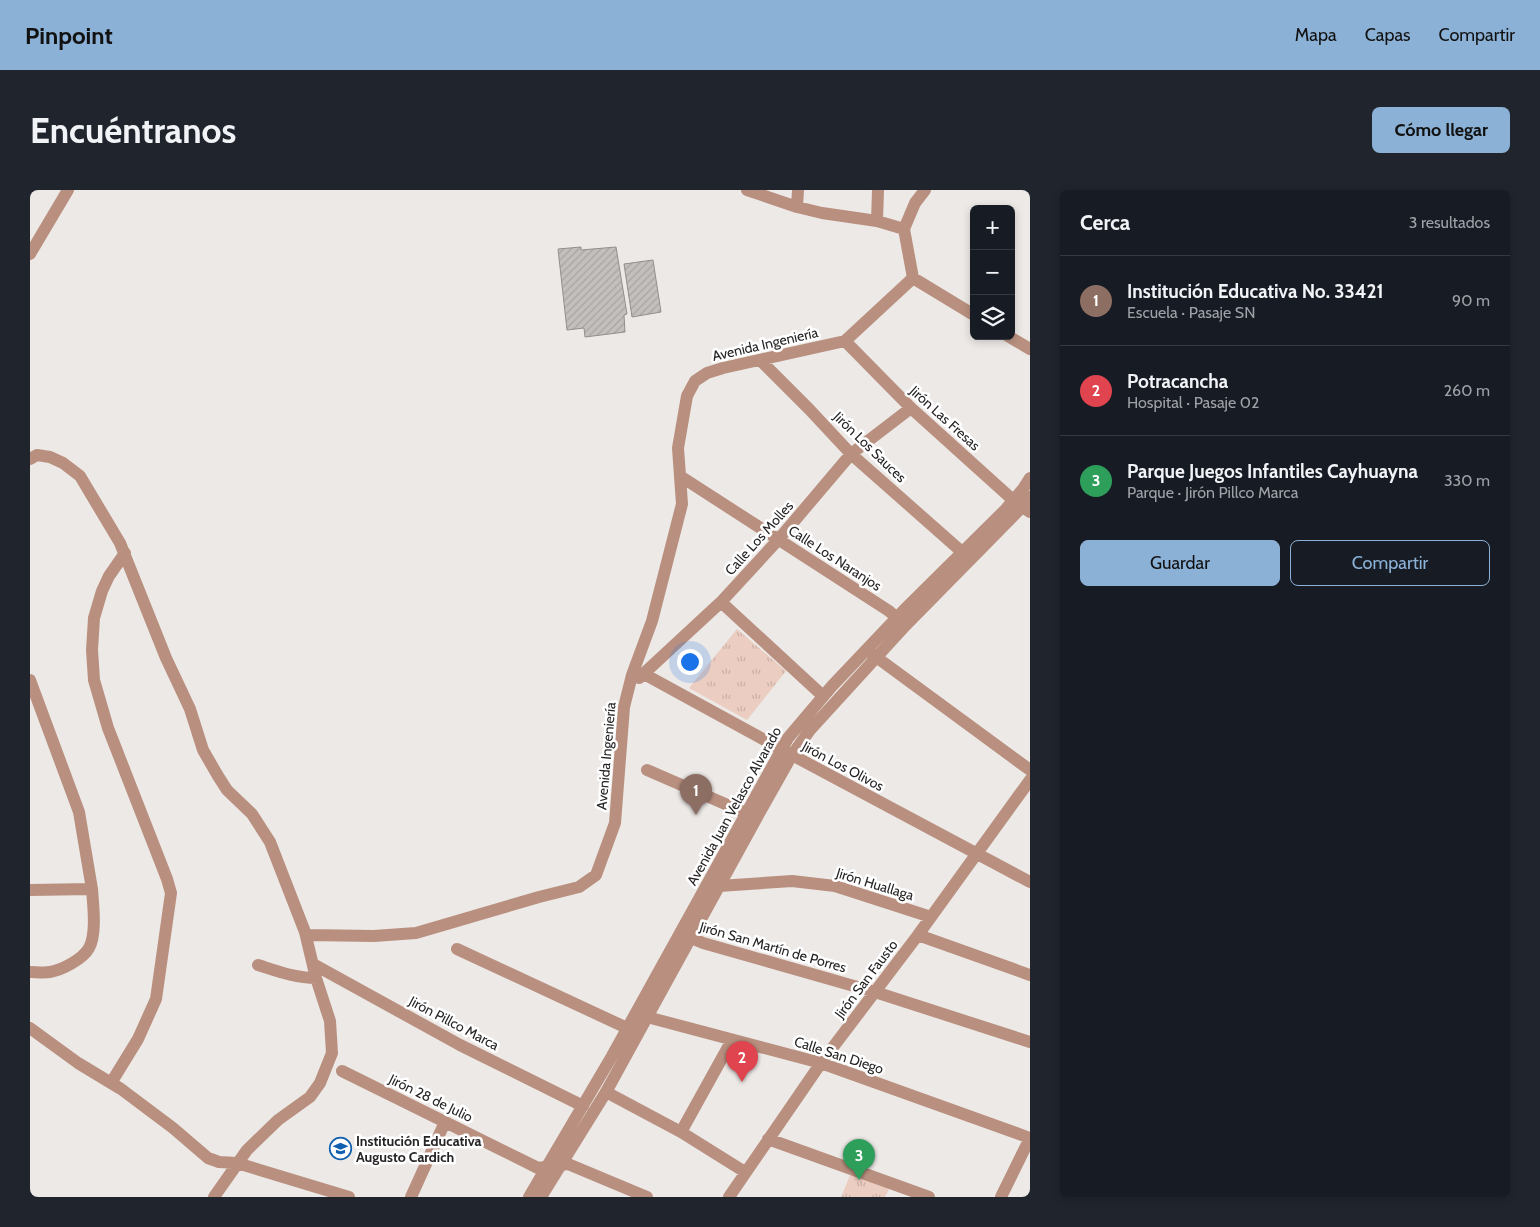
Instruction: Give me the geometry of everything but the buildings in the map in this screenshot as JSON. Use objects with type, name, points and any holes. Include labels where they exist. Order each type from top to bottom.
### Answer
[{"type":"street","points":[[30,254],[68,190]]},
{"type":"street","points":[[747,190],[797,207],[822,213],[877,221],[904,229]]},
{"type":"street","points":[[797,207],[798,190]]},
{"type":"street","points":[[877,221],[878,190]]},
{"type":"street","points":[[925,190],[915,203],[904,229],[913,278],[970,313]]},
{"type":"street","name":"Avenida Ingeniería","points":[[306,935],[374,936],[416,933],[579,887],[596,875],[615,823],[624,707],[628,688],[652,621],[682,504],[678,448],[686,396],[695,381],[707,372],[844,341],[913,278]]},
{"type":"street","points":[[1014,340],[1030,350]]},
{"type":"street","name":"Jirón Las Fresas","points":[[844,341],[911,408],[1024,504]]},
{"type":"street","name":"Jirón Los Sauces","points":[[760,360],[852,454],[962,552]]},
{"type":"street","name":"Calle Los Molles","points":[[628,688],[721,602],[779,539],[852,454],[911,408]]},
{"type":"street","points":[[30,458],[37,455],[50,457],[63,463],[80,476],[120,543],[166,658],[190,709],[204,750],[227,790],[252,814],[270,842],[306,935],[316,978],[330,1021],[332,1053],[320,1083],[310,1097],[278,1120],[247,1150],[214,1197]]},
{"type":"street","name":"Calle Los Naranjos","points":[[680,476],[889,611],[896,618]]},
{"type":"street","name":"Avenida Juan Velasco Alvarado","points":[[685,936],[719,886],[787,752],[797,726],[823,696],[905,626],[1024,504],[1030,478]]},
{"type":"street","name":"Avenida Juan Velasco Alvarado","points":[[541,1197],[606,1092],[642,1014],[685,936],[746,814],[787,752],[810,730],[871,654],[896,618],[962,552],[1024,504]]},
{"type":"street","points":[[111,1083],[138,1039],[156,999],[170,893],[167,878],[108,728],[94,680],[92,650],[94,618],[102,590],[124,553]]},
{"type":"street","points":[[721,602],[823,696]]},
{"type":"street","points":[[871,654],[1030,770]]},
{"type":"street","name":"Jirón Los Olivos","points":[[644,674],[1030,882]]},
{"type":"street","points":[[30,680],[79,812],[92,889],[93,934],[89,948],[73,963],[50,972],[30,972]]},
{"type":"street","points":[[647,770],[746,814]]},
{"type":"street","name":"Jirón San Fausto","points":[[729,1197],[821,1063],[918,935],[1030,780]]},
{"type":"street","name":"Jirón Huallaga","points":[[719,886],[792,881],[835,886],[931,917]]},
{"type":"street","points":[[30,890],[92,889]]},
{"type":"street","points":[[918,935],[1030,975]]},
{"type":"street","name":"Jirón San Martín de Porres","points":[[685,936],[875,992],[1030,1042]]},
{"type":"street","points":[[457,949],[627,1028]]},
{"type":"street","name":"Jirón Pillco Marca","points":[[313,964],[460,1045],[583,1106]]},
{"type":"street","points":[[258,965],[303,978],[316,978]]},
{"type":"street","name":"Avenida Juan Velasco Alvarado","points":[[528,1197],[548,1167],[627,1028],[642,1014]]},
{"type":"street","name":"Calle San Diego","points":[[642,1014],[821,1063],[1030,1138]]},
{"type":"street","points":[[30,1028],[173,1128],[208,1158],[219,1162],[237,1163],[349,1197]]},
{"type":"street","points":[[681,1132],[732,1040]]},
{"type":"street","name":"Jirón 28 de Julio","points":[[342,1071],[538,1168],[568,1164],[647,1197]]},
{"type":"street","points":[[606,1092],[681,1132],[745,1172]]},
{"type":"street","points":[[411,1197],[445,1122]]},
{"type":"street","points":[[1001,1197],[1030,1138]]},
{"type":"street","points":[[768,1139],[929,1197]]},
{"type":"green space","points":[[737,629],[786,671],[747,720],[689,688]]},
{"type":"green space","points":[[851,1173],[890,1187],[885,1197],[841,1197]]},
{"type":"place","name":"Institución Educativa No. 33421","points":[[696,815]]},
{"type":"place","name":"Potracancha","points":[[742,1082]]},
{"type":"place","name":"Institución Educativa Augusto Cardich","points":[[340,1149]]},
{"type":"place","name":"Parque Juegos Infantiles Cayhuayna","points":[[859,1180]]}]
